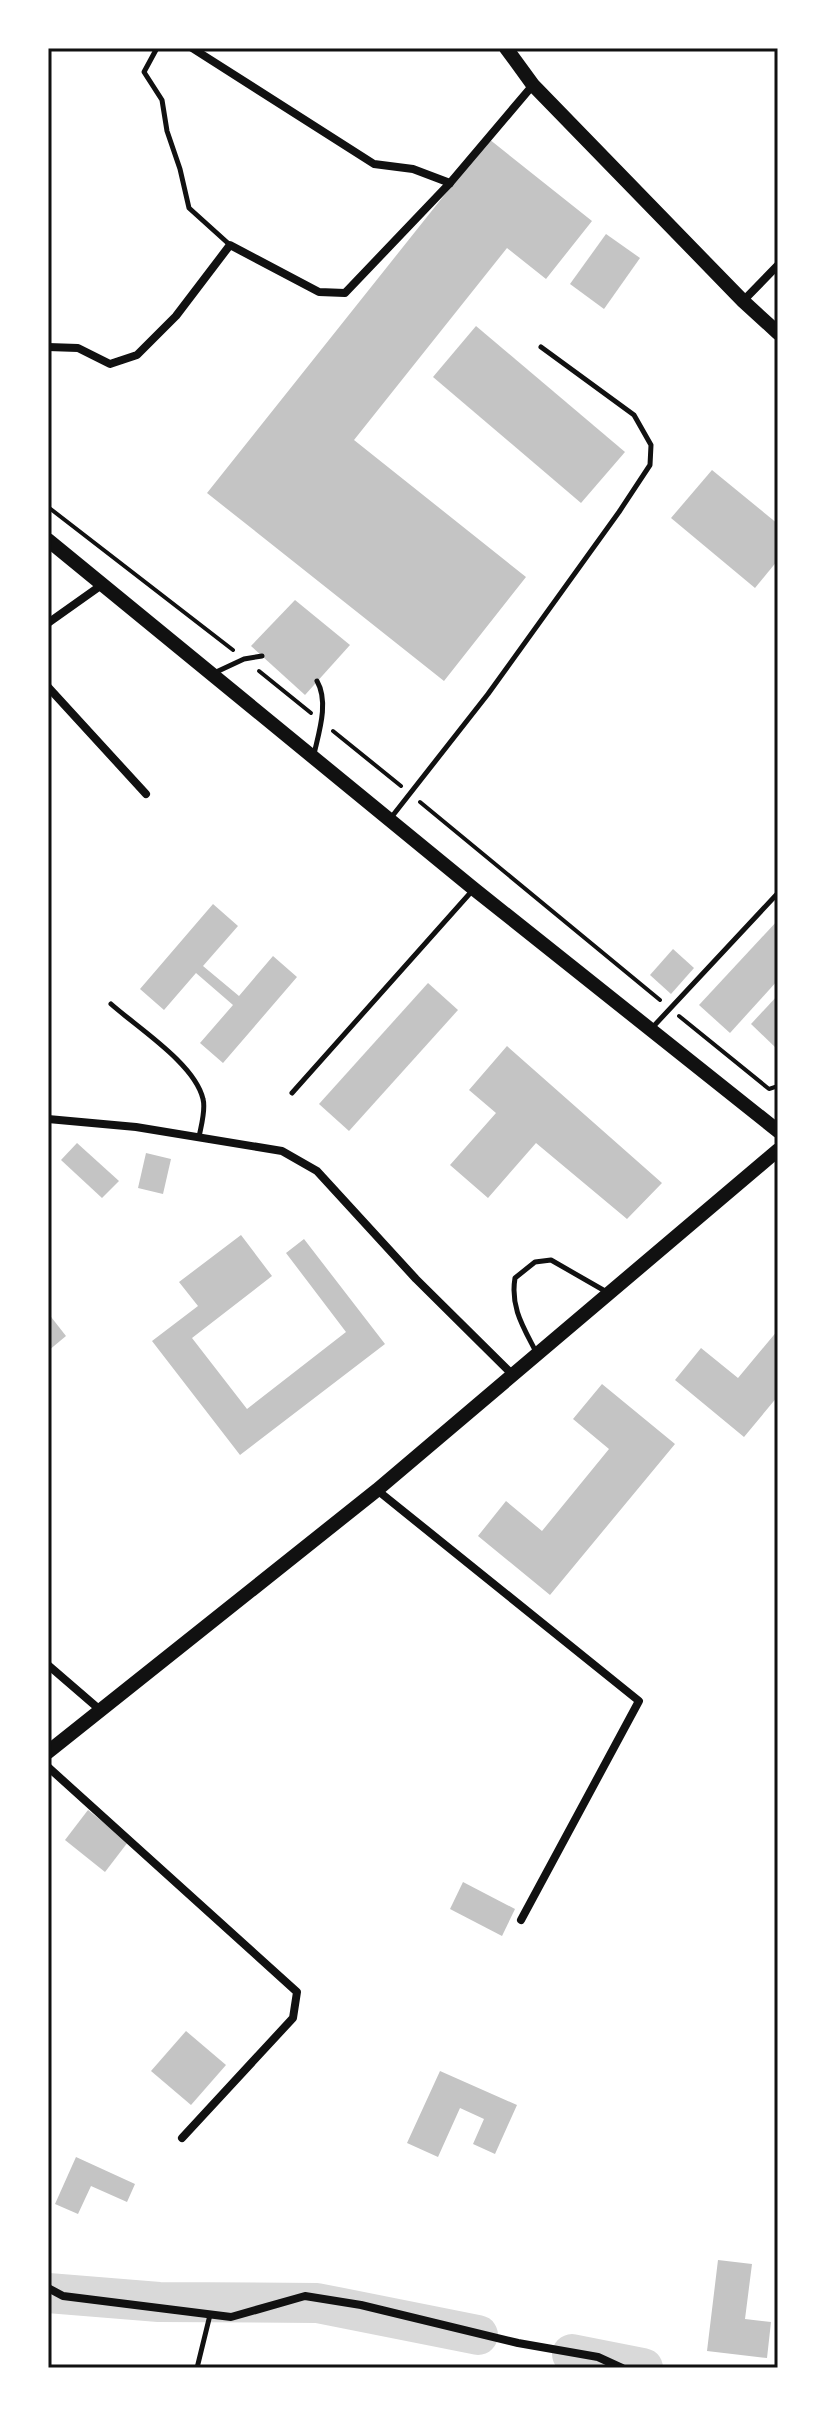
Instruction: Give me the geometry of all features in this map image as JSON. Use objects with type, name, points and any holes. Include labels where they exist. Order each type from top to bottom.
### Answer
[{"type":"main road","points":[[507,48],[533,85],[743,301],[778,333]]},
{"type":"main road","points":[[48,540],[474,889],[778,1131]]},
{"type":"main road","points":[[48,1752],[377,1490],[778,1150]]},
{"type":"street","points":[[192,48],[374,164],[413,169],[450,183]]},
{"type":"street","points":[[48,347],[78,348],[110,364],[137,355],[176,316],[230,245],[319,292],[345,293],[450,183],[533,85]]},
{"type":"street","points":[[743,301],[778,265]]},
{"type":"street","points":[[48,623],[104,584]]},
{"type":"street","points":[[48,687],[146,794]]},
{"type":"street","points":[[48,1119],[136,1127],[282,1151],[317,1171],[416,1279],[514,1376]]},
{"type":"street","points":[[377,1490],[639,1701],[521,1920]]},
{"type":"street","points":[[48,1665],[99,1709]]},
{"type":"street","points":[[48,1767],[297,1992],[293,2018],[182,2138]]},
{"type":"street","points":[[48,2288],[63,2296],[231,2317],[305,2296],[361,2305],[518,2343],[598,2357],[622,2368]]},
{"type":"lane","points":[[157,48],[144,72],[162,100],[167,131],[189,208],[230,245]]},
{"type":"lane","points":[[390,820],[488,694],[650,465],[651,445],[634,415],[541,347]]},
{"type":"lane","points":[[213,674],[244,659],[262,656]]},
{"type":"lane","points":[[314,757],[323,691],[317,681]]},
{"type":"lane","points":[[292,1093],[474,889]]},
{"type":"lane","points":[[650,1030],[778,893]]},
{"type":"lane","points":[[111,1004],[196,1080],[204,1102],[199,1137]]},
{"type":"lane","points":[[538,1355],[515,1310],[512,1295],[515,1278],[535,1262],[551,1260],[609,1294]]},
{"type":"lane","points":[[197,2368],[210,2315]]},
{"type":"building","points":[[489,139],[592,221],[546,279],[507,248],[354,440],[526,577],[444,681],[207,493]]},
{"type":"building","points":[[606,234],[640,258],[604,309],[570,284]]},
{"type":"building","points":[[476,326],[625,452],[581,503],[433,377]]},
{"type":"building","points":[[712,470],[778,524],[778,560],[755,588],[671,518]]},
{"type":"building","points":[[295,600],[350,645],[305,695],[251,646]]},
{"type":"building","points":[[213,904],[238,926],[203,966],[239,996],[273,956],[297,977],[223,1063],[200,1043],[233,1005],[196,973],[164,1010],[140,989]]},
{"type":"building","points":[[778,920],[778,980],[730,1033],[699,1005]]},
{"type":"building","points":[[673,949],[694,968],[671,994],[650,975]]},
{"type":"building","points":[[428,983],[458,1010],[349,1131],[319,1104]]},
{"type":"building","points":[[778,995],[778,1050],[751,1024]]},
{"type":"building","points":[[507,1046],[662,1183],[627,1219],[536,1143],[488,1198],[450,1165],[496,1113],[469,1090]]},
{"type":"building","points":[[77,1143],[119,1181],[102,1198],[61,1160]]},
{"type":"building","points":[[146,1153],[171,1159],[163,1194],[138,1188]]},
{"type":"building","points":[[241,1235],[272,1276],[192,1338],[247,1409],[346,1332],[286,1253],[304,1239],[385,1344],[240,1455],[152,1341],[198,1306],[179,1282]]},
{"type":"building","points":[[48,1313],[66,1336],[48,1351]]},
{"type":"building","points":[[778,1330],[778,1396],[744,1437],[675,1380],[701,1348],[738,1378]]},
{"type":"building","points":[[602,1384],[675,1444],[550,1595],[478,1536],[506,1501],[542,1531],[609,1449],[573,1419]]},
{"type":"building","points":[[88,1810],[128,1842],[105,1872],[65,1840]]},
{"type":"building","points":[[463,1882],[515,1909],[502,1936],[450,1909]]},
{"type":"building","points":[[186,2031],[226,2065],[191,2105],[151,2071]]},
{"type":"building","points":[[440,2071],[517,2105],[495,2154],[473,2144],[484,2119],[460,2108],[438,2157],[407,2143]]},
{"type":"building","points":[[76,2157],[135,2184],[127,2202],[91,2186],[78,2214],[55,2204]]},
{"type":"building","points":[[718,2260],[752,2264],[745,2319],[771,2322],[767,2358],[707,2351]]},
{"type":"waterway","points":[[48,2293],[159,2302],[317,2303],[478,2335]]},
{"type":"waterway","points":[[572,2354],[643,2368]]}]
